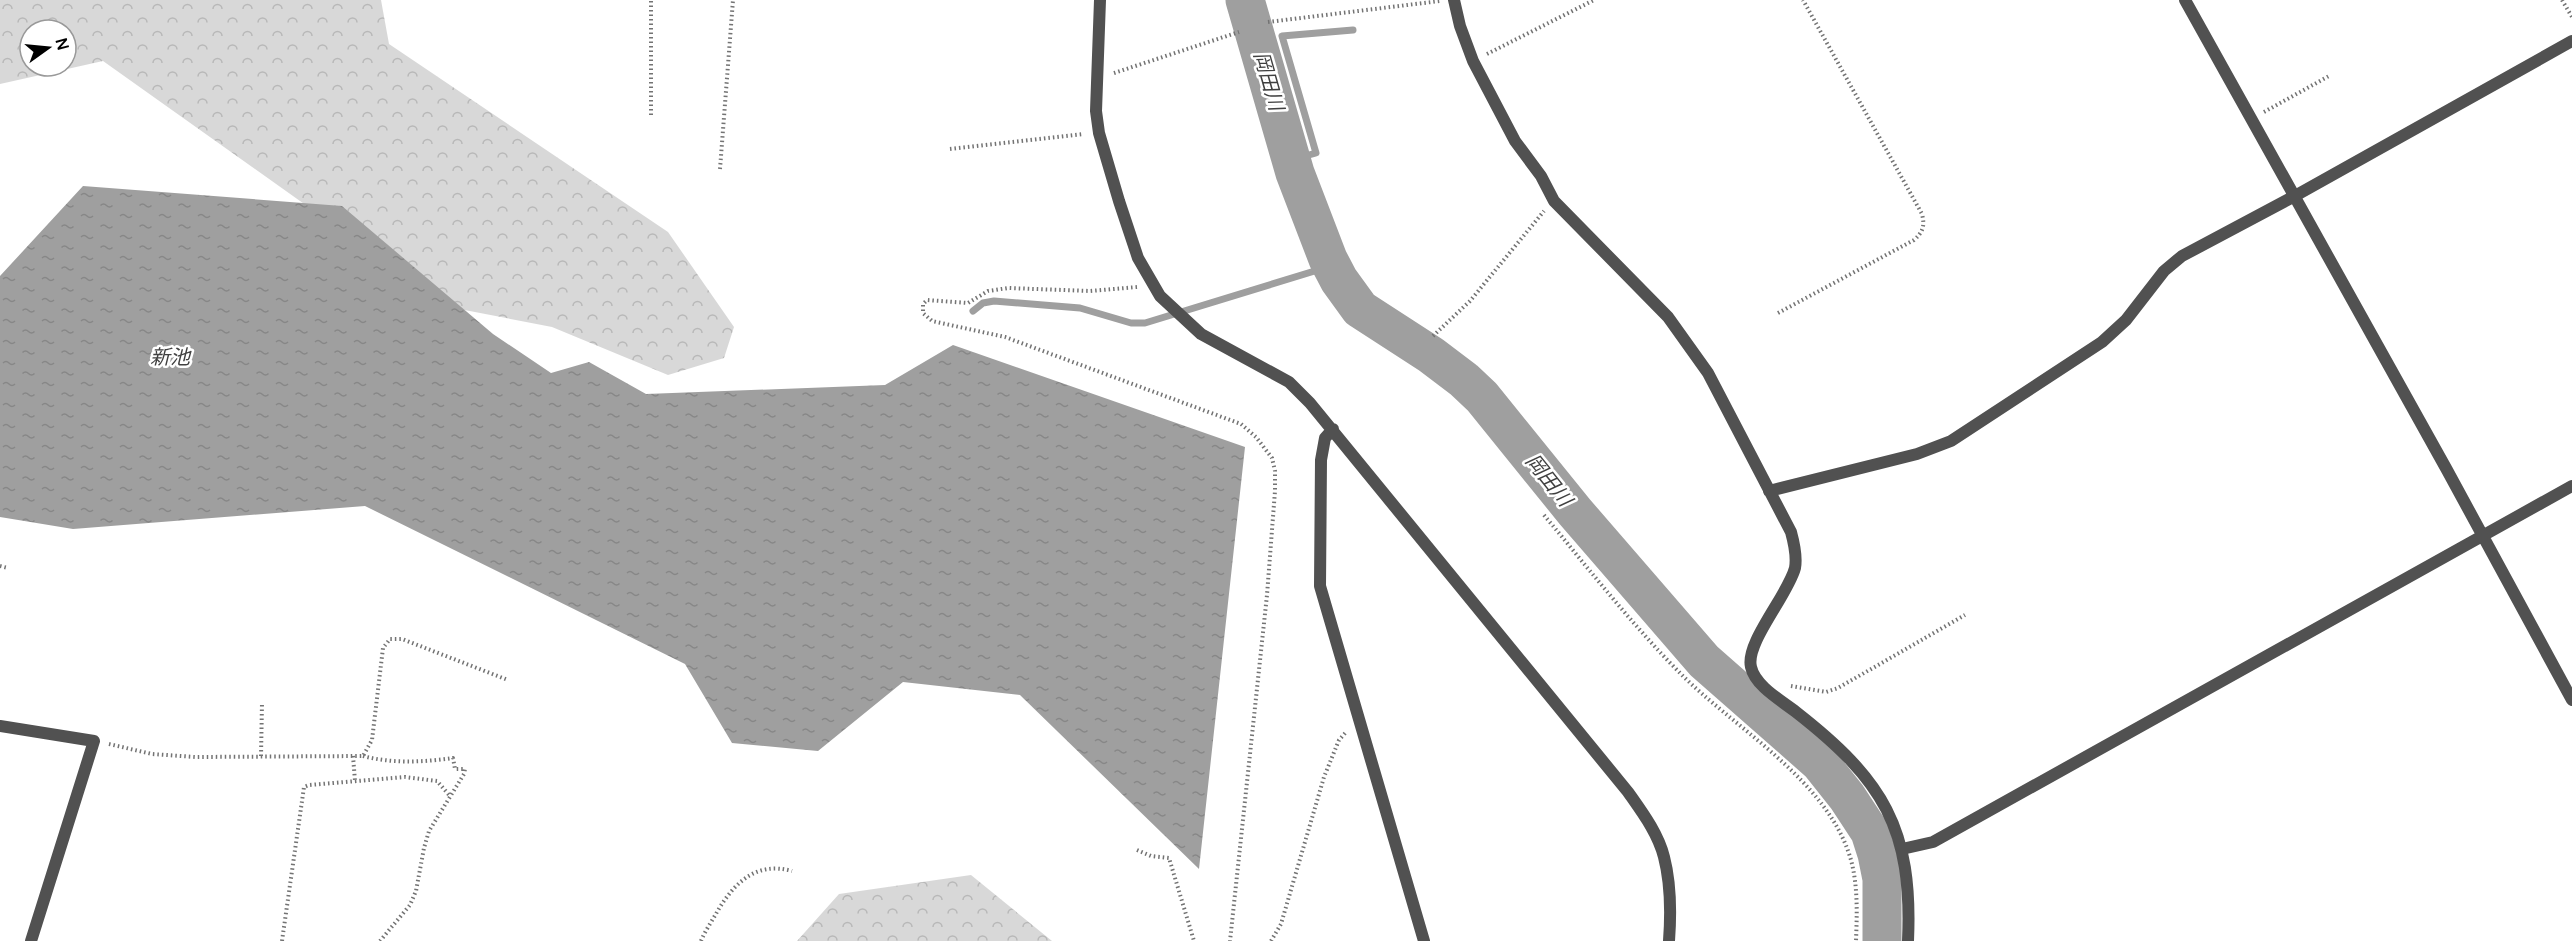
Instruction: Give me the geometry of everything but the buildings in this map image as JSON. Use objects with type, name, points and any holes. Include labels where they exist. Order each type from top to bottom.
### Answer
[{"type":"street","points":[[1100,0],[1096,77],[1096,111],[1099,132],[1138,258],[1160,296],[1201,334],[1289,382],[1333,429],[1628,792],[1649,823],[1664,857],[1671,916],[1670,941]]},
{"type":"street","points":[[1452,0],[1473,61],[1515,141],[1541,176],[1554,201],[1668,317],[1708,373],[1791,532],[1795,546],[1795,568],[1780,601],[1752,650],[1751,667],[1759,681],[1819,730],[1862,771],[1887,808],[1902,849],[1907,882],[1908,941]]},
{"type":"street","points":[[2185,0],[2572,700]]},
{"type":"street","points":[[1769,491],[1917,454],[1951,441],[2102,342],[2126,320],[2164,271],[2182,256],[2293,197],[2572,41]]},
{"type":"street","points":[[1333,429],[1325,438],[1321,460],[1320,586],[1424,941]]},
{"type":"street","points":[[1902,849],[1933,842],[2482,534],[2572,486]]},
{"type":"street","points":[[0,726],[94,741],[32,941]]},
{"type":"path","points":[[651,0],[651,115]]},
{"type":"path","points":[[720,169],[734,0]]},
{"type":"path","points":[[1268,22],[1452,0]]},
{"type":"path","points":[[1473,61],[1594,0]]},
{"type":"path","points":[[1778,313],[1914,240],[1922,233],[1924,224],[1922,214],[1803,0]]},
{"type":"path","points":[[2562,0],[2572,17]]},
{"type":"path","points":[[1096,77],[1239,32]]},
{"type":"path","points":[[2251,118],[2329,76]]},
{"type":"path","points":[[950,149],[1099,132]]},
{"type":"path","points":[[1433,336],[1470,301],[1554,201]]},
{"type":"path","points":[[1151,280],[1139,286],[1112,290],[1008,288],[988,291],[968,303],[927,300],[923,304],[923,313],[932,321],[1005,337],[1241,424],[1256,437],[1272,458],[1275,471],[1275,491],[1267,595],[1230,941]]},
{"type":"path","points":[[1544,516],[1636,626],[1679,672],[1796,775],[1819,800],[1839,832],[1851,859],[1856,887],[1856,941]]},
{"type":"path","points":[[0,566],[8,568]]},
{"type":"path","points":[[1790,686],[1826,692],[1965,615]]},
{"type":"path","points":[[363,756],[372,740],[383,648],[390,639],[402,639],[508,680]]},
{"type":"path","points":[[261,757],[262,703]]},
{"type":"path","points":[[1271,941],[1281,924],[1324,777],[1339,740],[1346,731],[1362,727]]},
{"type":"path","points":[[94,741],[152,754],[261,757],[363,756],[383,761],[433,761],[453,758],[455,769],[465,769],[464,774],[429,831],[416,891],[410,905],[380,941]]},
{"type":"path","points":[[353,756],[355,781]]},
{"type":"path","points":[[282,941],[304,787],[309,784],[405,777],[437,781],[450,796]]},
{"type":"path","points":[[1137,850],[1151,856],[1169,858],[1194,941]]},
{"type":"path","points":[[701,941],[722,904],[742,879],[766,868],[792,871]]},
{"type":"green space","points":[[0,0],[381,0],[389,44],[668,232],[734,327],[724,358],[668,375],[552,327],[449,307],[103,61],[78,67],[78,18],[18,18],[18,78],[27,78],[0,84]]},
{"type":"green space","points":[[971,875],[1052,941],[797,941],[839,894]]},
{"type":"water","name":"新池","points":[[83,186],[342,206],[493,334],[551,373],[589,362],[646,394],[885,385],[953,345],[1245,447],[1199,869],[1020,695],[903,682],[818,751],[732,743],[685,664],[365,506],[73,529],[0,517],[0,276]]},
{"type":"waterway","name":"岡田川","points":[[1245,0],[1295,173],[1328,259],[1339,280],[1360,309],[1431,355],[1482,397],[1575,512],[1704,661],[1820,763],[1847,797],[1870,832],[1882,879],[1882,941]]},
{"type":"waterway","points":[[1291,160],[1316,153],[1282,36],[1353,30]]},
{"type":"waterway","points":[[973,311],[983,303],[994,301],[1080,308],[1131,323],[1145,323],[1331,266]]}]
